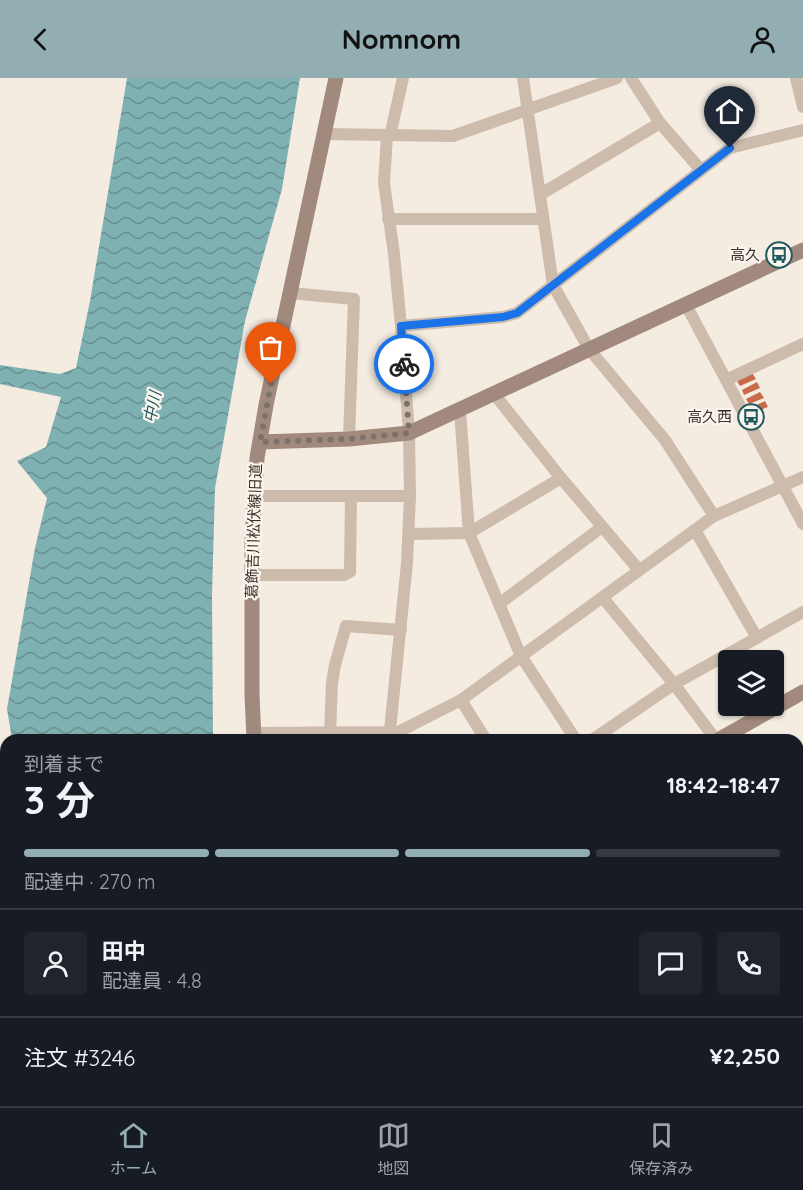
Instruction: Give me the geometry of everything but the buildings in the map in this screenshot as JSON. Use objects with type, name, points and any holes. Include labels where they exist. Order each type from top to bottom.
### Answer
[{"type":"street","name":"葛飾吉川松伏線旧道","points":[[254,734],[251,575],[257,458],[336,78]]},
{"type":"street","points":[[389,734],[409,534],[410,496],[409,433],[401,326],[384,183],[388,136],[403,78]]},
{"type":"street","points":[[523,78],[553,285],[589,349],[671,448],[714,516]]},
{"type":"street","points":[[325,134],[453,136],[617,78]]},
{"type":"street","points":[[631,78],[660,123],[700,170]]},
{"type":"street","points":[[796,78],[803,107]]},
{"type":"street","points":[[541,194],[660,123]]},
{"type":"street","points":[[401,326],[503,317],[517,313],[730,148],[803,130]]},
{"type":"street","points":[[388,219],[543,219]]},
{"type":"street","points":[[260,442],[349,439],[409,433],[803,250]]},
{"type":"street","points":[[290,293],[354,299],[349,439]]},
{"type":"street","points":[[686,305],[803,524]]},
{"type":"street","points":[[726,380],[803,344]]},
{"type":"street","points":[[495,395],[639,570]]},
{"type":"street","points":[[460,411],[469,533],[521,656],[572,734]]},
{"type":"street","points":[[394,734],[461,700],[714,516],[803,477]]},
{"type":"street","points":[[409,534],[469,533],[561,478]]},
{"type":"street","points":[[255,496],[410,496]]},
{"type":"street","points":[[251,575],[344,575],[350,572],[351,496]]},
{"type":"street","points":[[499,604],[602,527]]},
{"type":"street","points":[[695,530],[757,639]]},
{"type":"street","points":[[603,598],[712,734]]},
{"type":"street","points":[[601,734],[674,684],[803,612]]},
{"type":"street","points":[[330,733],[334,665],[346,626],[400,630]]},
{"type":"street","points":[[728,734],[803,692]]},
{"type":"street","points":[[461,700],[482,734]]},
{"type":"street","points":[[305,734],[345,734]]},
{"type":"water","name":"中川","points":[[127,78],[300,78],[282,189],[245,321],[215,488],[212,595],[213,734],[11,734],[7,709],[35,548],[47,498],[17,461],[46,447],[61,397],[0,384],[0,365],[60,374],[76,368],[90,301]]},
{"type":"way so far","points":[[271,384],[260,442],[349,439],[409,433],[404,364]]},
{"type":"place","name":"高久","points":[[779,255]]},
{"type":"place","name":"高久西","points":[[751,417]]},
{"type":"route","points":[[404,364],[401,326],[503,317],[517,313],[730,148]]}]
